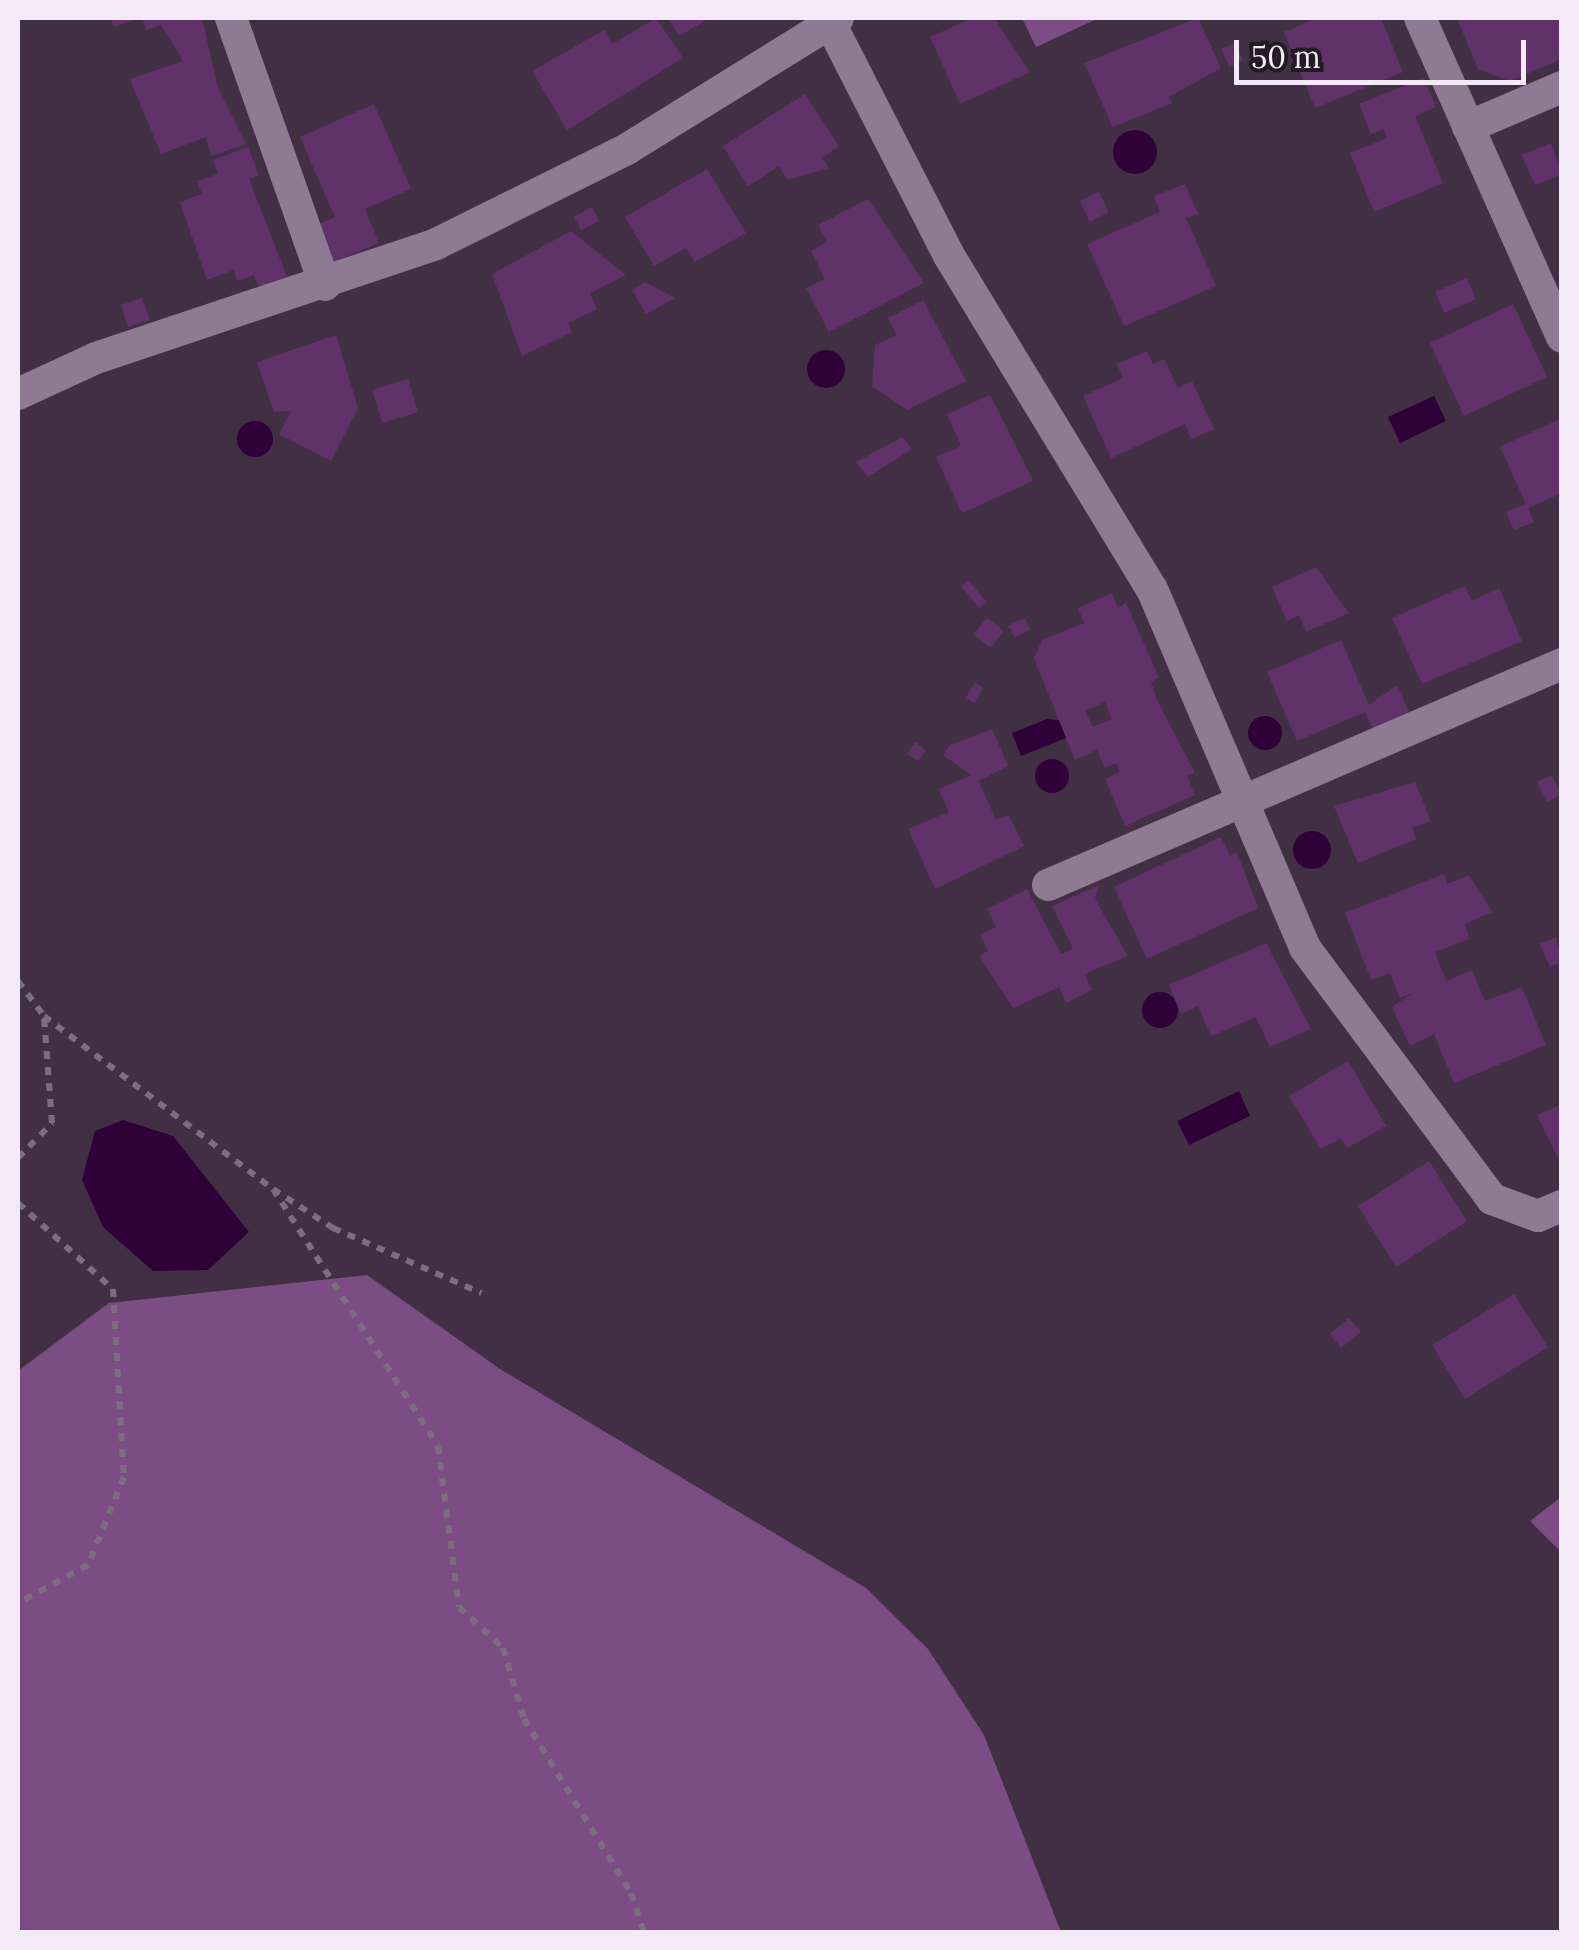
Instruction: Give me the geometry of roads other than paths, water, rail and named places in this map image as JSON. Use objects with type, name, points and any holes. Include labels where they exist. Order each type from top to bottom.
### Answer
[{"type":"street","points":[[231,18],[325,285]]},
{"type":"street","points":[[1420,18],[1562,336]]},
{"type":"street","points":[[18,394],[160,335],[325,285],[537,197],[834,20],[948,254],[1152,589],[1306,948],[1492,1199],[1538,1216],[1562,1206]]},
{"type":"street","points":[[1468,127],[1562,87]]},
{"type":"street","points":[[1048,885],[1562,664]]}]
